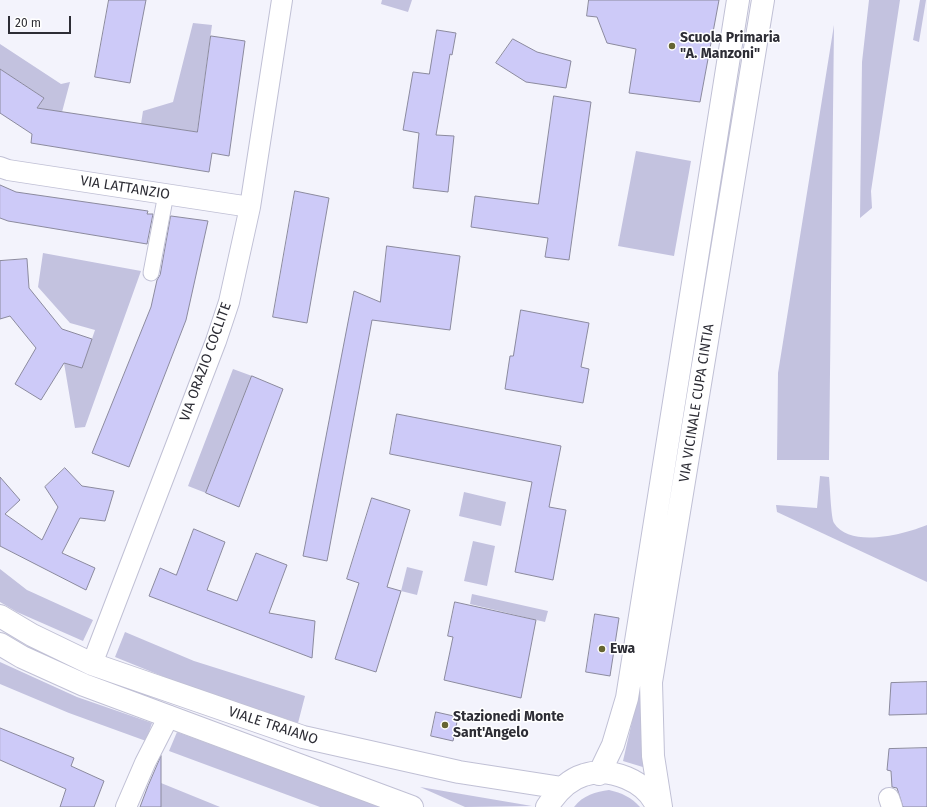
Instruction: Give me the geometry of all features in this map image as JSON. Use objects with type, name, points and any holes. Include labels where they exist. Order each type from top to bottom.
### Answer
[{"type":"main road","name":"VIA VICINALE CUPA CINTIA","points":[[599,774],[613,746],[627,698],[738,0]]},
{"type":"main road","name":"VIA VICINALE CUPA CINTIA","points":[[661,807],[654,756],[651,682],[763,0]]},
{"type":"main road","name":"VIALE TRAIANO","points":[[0,616],[32,635],[92,664],[303,737],[459,772],[562,788]]},
{"type":"main road","name":"VIALE TRAIANO","points":[[0,644],[22,657],[84,685],[412,807]]},
{"type":"main road","points":[[84,685],[92,664]]},
{"type":"main road","points":[[169,716],[179,695]]},
{"type":"main road","points":[[547,807],[562,788],[585,774],[614,774],[638,784],[654,799],[657,807]]},
{"type":"street","name":"VIA ORAZIO COCLITE","points":[[92,664],[216,341],[229,302],[250,207],[282,0]]},
{"type":"street","name":"VIA LATTANZIO","points":[[0,167],[8,170],[250,207]]},
{"type":"street","points":[[151,273],[166,194]]},
{"type":"street","points":[[126,807],[145,763],[169,716]]},
{"type":"shaded area","points":[[382,0],[412,0],[408,12],[381,4]]},
{"type":"shaded area","points":[[869,0],[900,0],[871,191],[872,208],[860,218],[862,62]]},
{"type":"shaded area","points":[[920,0],[926,0],[919,42],[913,40]]},
{"type":"shaded area","points":[[193,23],[212,25],[197,132],[141,124],[143,111],[173,102]]},
{"type":"shaded area","points":[[834,25],[829,460],[777,460],[778,373]]},
{"type":"shaded area","points":[[0,44],[61,84],[70,82],[62,112],[37,108],[44,98],[0,69]]},
{"type":"shaded area","points":[[636,151],[691,161],[674,256],[618,246]]},
{"type":"shaded area","points":[[43,253],[141,271],[85,427],[75,428],[64,363],[82,368],[95,330],[70,323],[38,287]]},
{"type":"shaded area","points":[[233,369],[252,376],[206,493],[188,486]]},
{"type":"shaded area","points":[[820,476],[829,477],[831,509],[834,523],[842,531],[852,536],[878,537],[892,535],[927,525],[927,582],[777,512],[776,505],[817,508]]},
{"type":"shaded area","points":[[464,492],[506,502],[501,526],[459,516]]},
{"type":"shaded area","points":[[473,541],[495,546],[487,586],[464,581]]},
{"type":"shaded area","points":[[407,567],[423,571],[417,595],[401,591]]},
{"type":"shaded area","points":[[0,569],[27,590],[93,620],[83,641],[17,612],[0,602]]},
{"type":"shaded area","points":[[472,594],[548,611],[545,622],[470,604]]},
{"type":"shaded area","points":[[125,632],[194,661],[305,696],[298,723],[184,685],[115,657]]},
{"type":"shaded area","points":[[0,662],[77,697],[152,723],[146,741],[69,713],[0,684]]},
{"type":"shaded area","points":[[642,678],[646,768],[623,761]]},
{"type":"shaded area","points":[[177,732],[381,807],[320,807],[169,751]]},
{"type":"shaded area","points":[[161,783],[220,807],[161,807]]},
{"type":"shaded area","points":[[420,787],[532,806],[465,807]]},
{"type":"shaded area","points":[[609,790],[626,796],[640,807],[574,807],[586,797],[595,793]]},
{"type":"building","points":[[109,0],[146,0],[130,83],[95,77]]},
{"type":"building","name":"Scuola Primaria \"A. Manzoni\"","points":[[589,0],[719,0],[700,102],[629,93],[636,49],[607,43],[597,17],[587,16]]},
{"type":"building","points":[[437,30],[456,33],[452,55],[450,54],[436,135],[454,136],[448,192],[413,188],[419,133],[403,130],[413,72],[429,74]]},
{"type":"building","points":[[211,36],[245,41],[229,156],[212,153],[209,172],[31,143],[32,134],[0,113],[0,69],[44,98],[37,108],[197,132]]},
{"type":"building","points":[[513,39],[537,52],[571,61],[566,88],[526,82],[496,63]]},
{"type":"building","points":[[554,96],[591,102],[569,260],[545,257],[548,238],[471,227],[475,196],[538,204]]},
{"type":"building","points":[[0,185],[16,192],[148,211],[147,214],[153,214],[147,244],[8,221],[0,218]]},
{"type":"building","points":[[295,191],[329,198],[307,323],[273,317]]},
{"type":"building","points":[[171,216],[208,221],[186,320],[129,467],[92,453],[151,307],[157,280],[160,275]]},
{"type":"building","points":[[387,246],[460,256],[450,330],[372,320],[327,561],[303,556],[354,291],[380,302]]},
{"type":"building","points":[[27,259],[29,288],[62,329],[92,339],[82,368],[64,363],[41,400],[15,384],[36,348],[10,316],[0,319],[0,261]]},
{"type":"building","points":[[521,310],[589,323],[581,367],[589,369],[583,403],[505,389],[510,356],[513,356]]},
{"type":"building","points":[[252,376],[283,389],[239,507],[206,493]]},
{"type":"building","points":[[397,414],[561,446],[549,507],[566,510],[553,580],[515,572],[532,482],[390,454]]},
{"type":"building","points":[[65,468],[82,486],[114,491],[105,521],[80,518],[62,553],[95,568],[86,590],[0,546],[0,477],[20,500],[5,514],[42,540],[58,507],[45,487]]},
{"type":"building","points":[[372,498],[410,510],[387,587],[401,591],[376,672],[335,659],[359,583],[347,579]]},
{"type":"building","points":[[194,529],[225,542],[207,590],[237,601],[256,553],[287,565],[269,613],[315,621],[312,658],[149,596],[160,568],[176,575]]},
{"type":"building","points":[[455,602],[536,620],[521,698],[444,680],[453,637],[448,636]]},
{"type":"building","points":[[595,614],[619,618],[610,676],[586,672]]},
{"type":"building","points":[[927,682],[927,714],[889,715],[891,683]]},
{"type":"building","name":"Stazionedi Monte Sant'Angelo","points":[[436,712],[458,717],[453,741],[431,736]]},
{"type":"building","points":[[0,728],[74,758],[71,766],[104,781],[94,807],[60,807],[66,789],[0,760]]},
{"type":"building","points":[[927,748],[927,807],[903,807],[897,788],[892,787],[891,771],[887,770],[889,749]]},
{"type":"building","points":[[161,756],[161,807],[140,807],[148,786]]},
{"type":"place","name":"Scuola Primaria \"A. Manzoni\"","points":[[672,46]]},
{"type":"place","name":"Ewa","points":[[602,649]]},
{"type":"place","name":"Stazionedi Monte Sant'Angelo","points":[[445,725]]}]
